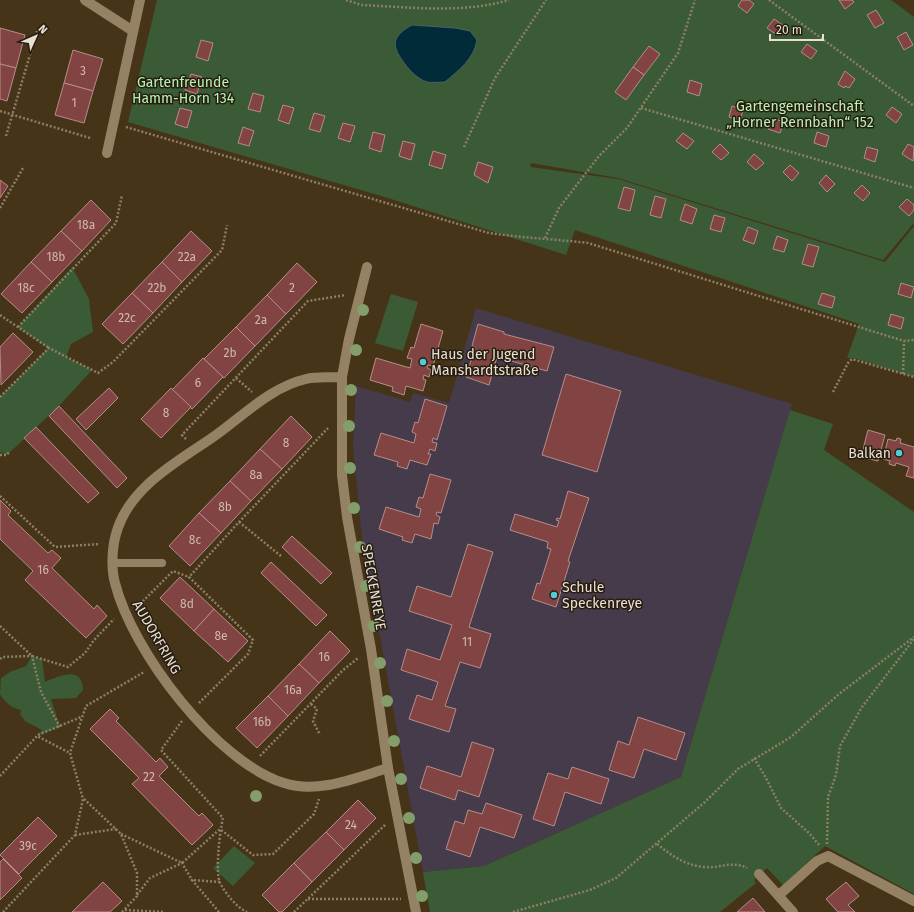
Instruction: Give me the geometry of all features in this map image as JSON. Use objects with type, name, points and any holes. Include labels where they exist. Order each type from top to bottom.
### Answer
[{"type":"street","points":[[85,0],[133,31]]},
{"type":"street","points":[[107,153],[140,0]]},
{"type":"street","name":"SPECKENREYE","points":[[367,267],[349,339],[342,378],[342,475],[347,517],[371,649],[388,768],[398,813],[416,912]]},
{"type":"street","name":"AUDORFRING","points":[[342,378],[308,378],[287,385],[261,401],[196,450],[158,474],[132,500],[116,533],[114,543],[114,582],[123,610],[155,665],[190,712],[226,747],[250,766],[283,783],[300,787],[322,786],[388,768]]},
{"type":"street","points":[[779,895],[817,861],[828,856],[914,901]]},
{"type":"street","points":[[759,874],[793,912]]},
{"type":"lane","points":[[114,563],[162,563]]},
{"type":"path","points":[[346,0],[361,5],[454,9],[493,5],[509,0]]},
{"type":"path","points":[[464,147],[495,78],[546,0]]},
{"type":"path","points":[[545,238],[559,208],[599,156],[628,128],[678,53],[695,0]]},
{"type":"path","points":[[769,0],[914,106]]},
{"type":"path","points":[[6,136],[37,31]]},
{"type":"path","points":[[641,108],[914,188]]},
{"type":"path","points":[[0,111],[90,138]]},
{"type":"path","points":[[114,123],[489,233],[516,237],[545,238],[588,243],[904,341],[914,340]]},
{"type":"path","points":[[0,208],[23,168]]},
{"type":"path","points":[[18,327],[116,223],[122,195]]},
{"type":"path","points":[[0,315],[48,348],[98,373],[113,362],[222,250],[227,225]]},
{"type":"path","points":[[196,450],[182,435],[308,301],[361,293]]},
{"type":"path","points":[[903,374],[904,341]]},
{"type":"path","points":[[0,396],[48,348]]},
{"type":"path","points":[[833,392],[848,363],[852,359],[914,377]]},
{"type":"path","points":[[236,378],[261,401]]},
{"type":"path","points":[[189,577],[341,415]]},
{"type":"path","points":[[0,455],[6,455],[9,452]]},
{"type":"path","points":[[0,496],[55,547],[114,543]]},
{"type":"path","points":[[239,522],[281,556]]},
{"type":"path","points":[[0,659],[2,656],[32,656],[68,666],[85,653],[94,640],[123,610],[135,610],[173,571],[189,577],[253,640],[248,654],[190,712],[161,750],[223,818],[220,829],[220,882],[238,908],[247,912]]},
{"type":"path","points":[[0,626],[32,656],[41,692],[60,727]]},
{"type":"path","points":[[513,912],[590,890],[616,878],[705,802],[738,769],[754,758],[792,737],[839,694],[914,638]]},
{"type":"path","points":[[828,856],[826,825],[828,797],[836,775],[840,746],[862,707],[914,638]]},
{"type":"path","points":[[250,766],[342,671],[371,649]]},
{"type":"path","points":[[137,896],[137,873],[120,834],[84,798],[70,753],[86,706],[155,665]]},
{"type":"path","points":[[311,704],[317,709],[313,721],[320,735]]},
{"type":"path","points":[[0,776],[37,736],[82,717]]},
{"type":"path","points":[[37,736],[70,753]]},
{"type":"path","points":[[754,758],[781,808],[810,833],[828,856]]},
{"type":"path","points":[[220,829],[252,855],[273,854],[314,814],[322,786]]},
{"type":"path","points":[[3,912],[75,835],[84,798]]},
{"type":"path","points":[[294,912],[398,813]]},
{"type":"path","points":[[75,835],[116,829]]},
{"type":"path","points":[[123,911],[137,896],[150,878],[182,864],[220,829]]},
{"type":"path","points":[[120,834],[182,864],[192,880],[219,912]]},
{"type":"path","points":[[657,844],[674,859],[705,867],[730,864],[744,866],[759,874]]},
{"type":"path","points":[[192,880],[220,882]]},
{"type":"path","points":[[307,899],[414,899]]},
{"type":"path","points":[[123,911],[164,912]]},
{"type":"shaded area","name":"Schule Speckenreye","points":[[476,308],[792,404],[681,777],[484,866],[423,872],[362,538],[353,447],[356,386],[410,402],[413,393],[449,403]]},
{"type":"green space","points":[[157,0],[891,0],[914,17],[914,223],[883,260],[618,178],[531,163],[530,167],[618,179],[885,262],[914,226],[914,377],[854,358],[847,358],[859,324],[575,230],[566,255],[388,198],[128,122]]},
{"type":"green space","points":[[72,267],[89,299],[93,332],[71,344],[66,357],[92,370],[59,406],[7,455],[0,452],[0,397],[48,348],[18,327]]},
{"type":"green space","points":[[391,294],[418,302],[403,351],[375,343]]},
{"type":"green space","points":[[790,410],[833,424],[824,450],[914,512],[914,894],[825,846],[783,885],[767,868],[754,880],[756,883],[720,912],[430,912],[423,872],[484,866],[681,777]]},
{"type":"green space","points":[[32,656],[42,659],[45,682],[62,675],[74,675],[82,682],[83,690],[76,698],[51,699],[60,727],[37,736],[42,730],[25,721],[20,714],[21,710],[14,708],[4,700],[0,694],[1,678],[10,672],[26,666]]},
{"type":"green space","points":[[234,846],[255,863],[233,886],[213,868]]},
{"type":"water","points":[[412,25],[455,28],[470,31],[477,40],[473,53],[465,64],[445,82],[424,81],[417,77],[409,69],[401,58],[395,43],[400,34]]},
{"type":"building","points":[[742,0],[749,0],[754,4],[747,13],[738,6]]},
{"type":"building","points":[[839,0],[852,0],[854,2],[845,9]]},
{"type":"building","points":[[876,10],[884,23],[875,28],[867,15]]},
{"type":"building","points":[[774,19],[784,26],[777,35],[767,28]]},
{"type":"building","points":[[0,28],[25,35],[16,68],[0,64]]},
{"type":"building","points":[[906,32],[913,45],[904,50],[897,37]]},
{"type":"building","points":[[201,40],[213,43],[208,61],[196,57]]},
{"type":"building","points":[[807,44],[817,51],[811,59],[801,52]]},
{"type":"building","points":[[649,46],[660,54],[644,75],[633,67]]},
{"type":"building","points":[[73,50],[103,59],[93,91],[64,83]]},
{"type":"building","points":[[0,64],[16,68],[7,101],[0,99]]},
{"type":"building","points":[[633,67],[644,75],[626,100],[615,92]]},
{"type":"building","points":[[845,71],[855,79],[849,88],[845,86],[844,88],[838,84]]},
{"type":"building","points":[[191,74],[202,77],[197,94],[185,90]]},
{"type":"building","points":[[690,80],[702,84],[699,96],[687,92]]},
{"type":"building","points":[[64,83],[93,91],[84,123],[55,115]]},
{"type":"building","points":[[253,93],[264,96],[260,112],[248,109]]},
{"type":"building","points":[[283,105],[294,108],[289,124],[278,120]]},
{"type":"building","points":[[732,106],[743,110],[740,121],[729,117]]},
{"type":"building","points":[[892,107],[902,114],[896,123],[886,115]]},
{"type":"building","points":[[180,108],[192,111],[187,128],[175,124]]},
{"type":"building","points":[[314,113],[325,116],[320,132],[309,129]]},
{"type":"building","points":[[772,118],[784,122],[780,133],[768,129]]},
{"type":"building","points":[[343,123],[355,126],[350,142],[338,138]]},
{"type":"building","points":[[243,127],[254,131],[249,146],[238,143]]},
{"type":"building","points":[[373,132],[385,135],[381,152],[369,148]]},
{"type":"building","points":[[817,132],[829,136],[826,147],[814,143]]},
{"type":"building","points":[[683,133],[694,141],[687,149],[676,141]]},
{"type":"building","points":[[403,141],[415,144],[411,160],[399,156]]},
{"type":"building","points":[[720,144],[729,153],[721,160],[712,152]]},
{"type":"building","points":[[908,144],[914,147],[913,161],[902,154]]},
{"type":"building","points":[[867,147],[878,150],[875,162],[864,158]]},
{"type":"building","points":[[433,151],[446,155],[442,169],[429,165]]},
{"type":"building","points":[[754,154],[764,163],[756,170],[747,162]]},
{"type":"building","points":[[478,162],[493,167],[488,183],[474,175]]},
{"type":"building","points":[[790,165],[799,173],[792,181],[783,172]]},
{"type":"building","points":[[826,175],[835,184],[827,192],[819,183]]},
{"type":"building","points":[[0,180],[8,186],[0,198]]},
{"type":"building","points":[[862,185],[870,193],[863,201],[854,193]]},
{"type":"building","points":[[624,187],[635,190],[630,211],[618,208]]},
{"type":"building","points":[[655,196],[666,199],[661,218],[650,215]]},
{"type":"building","points":[[907,199],[914,205],[914,210],[909,216],[899,207]]},
{"type":"building","points":[[91,200],[111,220],[82,251],[61,231]]},
{"type":"building","points":[[685,204],[697,209],[692,224],[680,220]]},
{"type":"building","points":[[714,215],[725,218],[721,232],[710,229]]},
{"type":"building","points":[[748,227],[758,231],[754,244],[743,240]]},
{"type":"building","points":[[61,231],[82,251],[52,282],[31,262]]},
{"type":"building","points":[[191,231],[212,251],[182,282],[162,262]]},
{"type":"building","points":[[777,236],[788,240],[784,252],[773,249]]},
{"type":"building","points":[[808,244],[819,247],[813,267],[802,264]]},
{"type":"building","points":[[31,262],[52,282],[22,313],[1,294]]},
{"type":"building","points":[[162,262],[182,282],[153,313],[132,293]]},
{"type":"building","points":[[297,263],[317,282],[286,314],[267,295]]},
{"type":"building","points":[[901,283],[914,287],[911,298],[898,294]]},
{"type":"building","points":[[132,293],[153,313],[123,344],[102,324]]},
{"type":"building","points":[[822,293],[835,297],[832,308],[818,304]]},
{"type":"building","points":[[267,295],[286,314],[255,346],[236,327]]},
{"type":"building","points":[[891,314],[904,318],[901,329],[888,325]]},
{"type":"building","name":"Haus der Jugend Manshardtstraße","points":[[421,324],[443,331],[433,366],[428,365],[427,368],[431,370],[429,377],[424,375],[423,379],[426,380],[423,391],[406,386],[404,395],[392,391],[393,387],[370,380],[376,358],[410,368],[412,359],[407,358],[411,347],[414,348]]},
{"type":"building","points":[[478,324],[504,332],[504,334],[554,347],[547,371],[497,357],[489,385],[466,377],[475,347],[472,346]]},
{"type":"building","points":[[236,327],[255,346],[224,378],[204,359]]},
{"type":"building","points":[[13,333],[33,352],[1,385],[0,347]]},
{"type":"building","points":[[203,358],[223,377],[192,409],[172,390]]},
{"type":"building","points":[[566,374],[621,391],[597,472],[542,455]]},
{"type":"building","points":[[109,388],[118,398],[86,430],[76,419]]},
{"type":"building","points":[[171,388],[191,407],[161,438],[141,419]]},
{"type":"building","points":[[425,399],[447,406],[437,440],[433,438],[432,442],[437,443],[435,451],[430,449],[428,454],[431,454],[427,465],[410,460],[407,469],[397,466],[398,462],[374,455],[381,433],[414,443],[416,434],[412,432],[415,422],[418,423]]},
{"type":"building","points":[[59,406],[127,478],[117,488],[49,416]]},
{"type":"building","points":[[291,416],[312,437],[282,469],[260,449]]},
{"type":"building","points":[[36,427],[99,493],[88,503],[24,438]]},
{"type":"building","points":[[868,430],[885,435],[878,461],[861,457]]},
{"type":"building","name":"Balkan","points":[[897,438],[901,439],[900,443],[914,447],[914,478],[906,476],[909,467],[896,463],[895,466],[889,464],[890,461],[883,459],[888,439],[896,441]]},
{"type":"building","points":[[260,449],[282,469],[251,501],[230,481]]},
{"type":"building","points":[[430,474],[451,480],[441,513],[437,512],[436,515],[440,517],[438,524],[434,523],[431,539],[415,534],[412,543],[402,540],[403,537],[379,529],[386,507],[419,517],[421,509],[416,507],[419,497],[423,498]]},
{"type":"building","points":[[230,481],[251,501],[221,533],[199,513]]},
{"type":"building","points":[[568,491],[589,498],[568,561],[570,562],[556,607],[532,599],[537,583],[540,584],[551,549],[547,548],[548,542],[510,530],[515,514],[557,527],[559,521],[556,520],[557,518],[560,519]]},
{"type":"building","points":[[0,500],[11,511],[8,515],[48,553],[52,550],[61,558],[52,568],[94,609],[97,605],[107,616],[86,638],[25,580],[33,571],[0,539]]},
{"type":"building","points":[[199,513],[221,533],[190,566],[169,546]]},
{"type":"building","points":[[292,536],[332,573],[321,584],[282,547]]},
{"type":"building","points":[[468,544],[493,552],[469,627],[491,634],[480,668],[460,662],[445,706],[456,709],[449,732],[409,719],[417,695],[432,700],[438,682],[401,670],[407,649],[440,660],[452,625],[409,611],[417,586],[451,597]]},
{"type":"building","points":[[271,562],[327,615],[316,626],[261,573]]},
{"type":"building","points":[[180,577],[214,609],[194,631],[160,598]]},
{"type":"building","points":[[214,609],[248,641],[228,662],[194,631]]},
{"type":"building","points":[[330,631],[350,651],[319,683],[299,664]]},
{"type":"building","points":[[299,664],[319,683],[288,716],[268,696]]},
{"type":"building","points":[[268,696],[288,716],[257,748],[236,728]]},
{"type":"building","points":[[110,709],[119,718],[116,721],[156,762],[160,758],[168,767],[159,776],[199,816],[202,813],[213,825],[192,845],[132,784],[139,778],[90,729]]},
{"type":"building","points":[[638,717],[685,733],[676,760],[644,749],[634,778],[609,770],[618,741],[629,745]]},
{"type":"building","points":[[472,742],[494,749],[479,797],[458,790],[455,800],[420,788],[427,766],[461,777]]},
{"type":"building","points":[[572,767],[609,779],[601,804],[565,792],[554,826],[533,819],[548,773],[568,779]]},
{"type":"building","points":[[358,800],[376,818],[344,850],[326,832]]},
{"type":"building","points":[[486,803],[522,815],[514,838],[480,827],[470,857],[446,849],[455,821],[464,824],[468,810],[482,814]]},
{"type":"building","points":[[38,817],[57,836],[19,874],[0,855]]},
{"type":"building","points":[[326,832],[344,850],[312,882],[294,863]]},
{"type":"building","points":[[3,859],[22,878],[0,900],[0,862]]},
{"type":"building","points":[[294,863],[312,882],[282,912],[279,912],[262,895]]},
{"type":"building","points":[[103,882],[122,901],[110,912],[72,912]]},
{"type":"building","points":[[846,882],[859,896],[848,905],[855,912],[838,912],[826,899]]},
{"type":"building","points":[[753,898],[765,912],[737,912]]},
{"type":"place","name":"Haus der Jugend Manshardtstraße","points":[[423,362]]},
{"type":"place","name":"Balkan","points":[[899,453]]},
{"type":"place","name":"Schule Speckenreye","points":[[554,595]]},
{"type":"park label","name":"Gartenfreunde Hamm-Horn 134","points":[[183,90]]},
{"type":"park label","name":"Gartengemeinschaft „Horner Rennbahn“ 152","points":[[800,114]]}]
